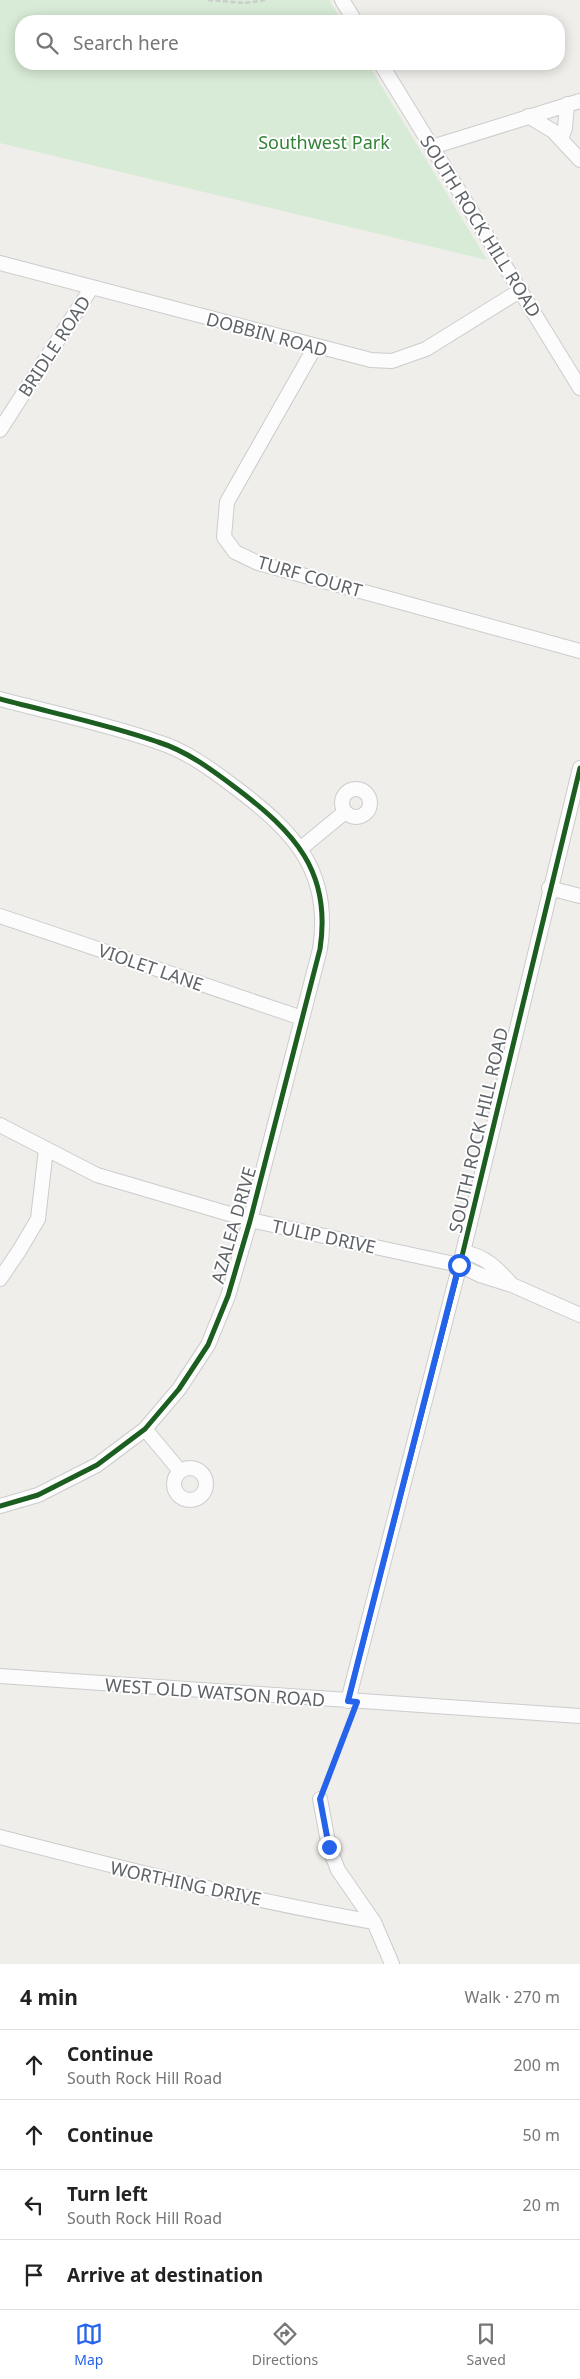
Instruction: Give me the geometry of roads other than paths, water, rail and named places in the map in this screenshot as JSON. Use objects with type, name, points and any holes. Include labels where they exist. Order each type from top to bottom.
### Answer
[{"type":"street","points":[[342,0],[351,15]]},
{"type":"street","name":"SOUTH ROCK HILL ROAD","points":[[385,70],[522,290],[580,388]]},
{"type":"street","points":[[432,147],[573,103]]},
{"type":"street","points":[[561,139],[567,116],[573,103]]},
{"type":"street","points":[[528,116],[553,131],[580,160]]},
{"type":"street","name":"DOBBIN ROAD","points":[[0,263],[365,360],[392,361],[426,349],[522,290]]},
{"type":"street","name":"BRIDLE ROAD","points":[[0,430],[92,288]]},
{"type":"street","name":"TURF COURT","points":[[315,347],[227,502],[224,537],[235,552],[258,563],[580,651]]},
{"type":"street","name":"AZALEA DRIVE","points":[[0,700],[159,742],[206,766],[273,817],[300,849],[315,876],[324,924],[320,949],[250,1220],[228,1296],[208,1344],[178,1389],[145,1429],[97,1465],[38,1495],[0,1506]]},
{"type":"street","name":"SOUTH ROCK HILL ROAD","points":[[352,1702],[461,1258],[549,888],[580,768]]},
{"type":"street","points":[[300,849],[346,812]]},
{"type":"street","points":[[549,888],[580,896]]},
{"type":"street","name":"VIOLET LANE","points":[[0,916],[302,1018]]},
{"type":"street","name":"TULIP DRIVE","points":[[0,1125],[97,1175],[250,1220],[461,1258],[480,1275],[512,1285],[580,1315]]},
{"type":"street","points":[[0,1279],[20,1251],[38,1219],[46,1149]]},
{"type":"street","points":[[145,1429],[180,1472]]},
{"type":"street","name":"WEST OLD WATSON ROAD","points":[[0,1676],[352,1702],[580,1716]]},
{"type":"street","points":[[320,1799],[329,1847],[338,1870],[374,1922],[392,1964]]},
{"type":"street","name":"WORTHING DRIVE","points":[[0,1837],[85,1861],[326,1914],[374,1922]]},
{"type":"park label","name":"Southwest Park","points":[[324,142]]}]
